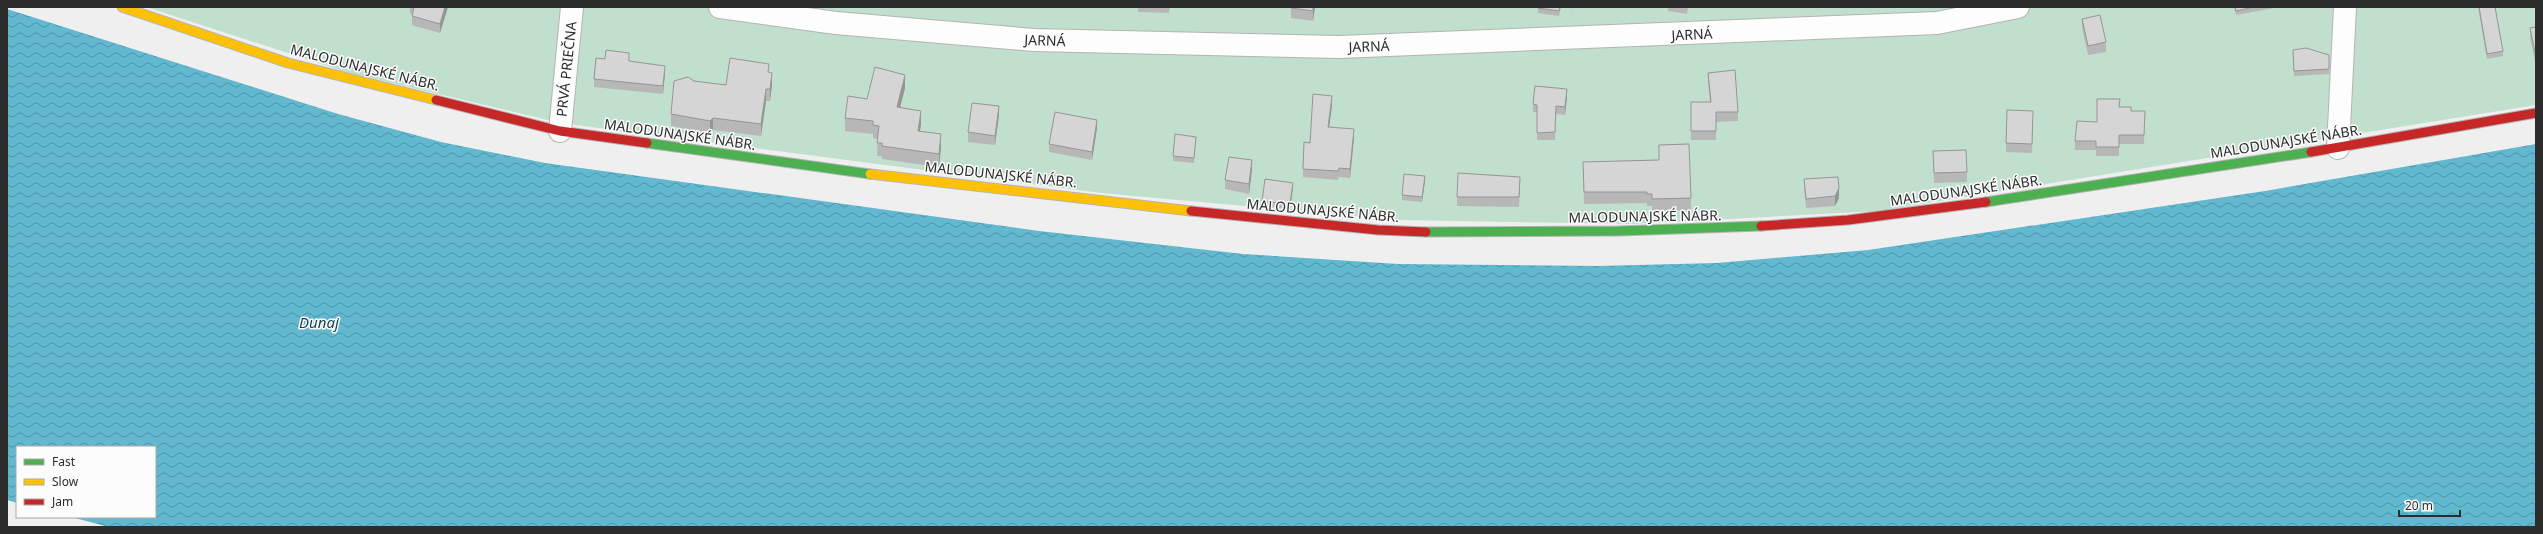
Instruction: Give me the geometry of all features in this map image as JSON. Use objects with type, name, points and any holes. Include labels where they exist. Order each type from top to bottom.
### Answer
[{"type":"street","name":"MALODUNAJSKÉ NÁBR.","points":[[122,7],[288,63],[560,131],[820,168],[1264,220],[1378,230],[1452,233],[1674,229],[1848,220],[2032,196],[2338,148],[2536,114]]},
{"type":"street","name":"PRVÁ PRIEČNA","points":[[560,131],[572,7]]},
{"type":"street","name":"JARNÁ","points":[[720,7],[836,23],[1034,40],[1339,47],[1937,23],[2018,7]]},
{"type":"street","points":[[2338,148],[2345,7]]},
{"type":"green space","points":[[146,7],[2536,7],[2536,105],[1878,211],[1634,224],[1397,220],[1102,193],[560,123],[346,72]]},
{"type":"water","name":"Dunaj","points":[[7,9],[338,114],[441,142],[545,163],[1039,231],[1243,254],[1398,264],[1598,266],[1717,263],[1868,250],[2265,191],[2536,144],[2536,527],[109,527],[75,518],[156,518],[156,446],[16,446],[16,503],[7,500]]},
{"type":"building","points":[[414,7],[445,7],[440,24],[412,16]]},
{"type":"building","points":[[1313,7],[1313,11],[1291,8]]},
{"type":"building","points":[[1538,7],[1560,7],[1559,11]]},
{"type":"building","points":[[2235,7],[2254,7],[2236,11]]},
{"type":"building","points":[[2479,7],[2495,7],[2503,51],[2487,54]]},
{"type":"building","points":[[2100,15],[2106,42],[2088,46],[2082,19]]},
{"type":"building","points":[[2536,27],[2536,57],[2530,28]]},
{"type":"building","points":[[2306,48],[2329,55],[2329,69],[2294,71],[2293,50]]},
{"type":"building","points":[[606,50],[629,53],[629,61],[665,66],[663,86],[594,79],[596,58],[605,59]]},
{"type":"building","points":[[730,58],[769,64],[768,72],[772,73],[770,89],[766,89],[761,124],[713,118],[710,121],[671,114],[674,81],[688,77],[694,81],[726,85]]},
{"type":"building","points":[[875,67],[905,75],[897,107],[921,111],[918,131],[941,134],[939,154],[882,146],[882,143],[877,143],[879,126],[873,125],[873,121],[845,118],[848,96],[867,99]]},
{"type":"building","points":[[1735,70],[1738,112],[1716,112],[1716,131],[1691,131],[1691,102],[1711,102],[1708,73]]},
{"type":"building","points":[[1535,86],[1567,89],[1565,107],[1556,106],[1555,132],[1537,133],[1537,105],[1533,104]]},
{"type":"building","points":[[1313,94],[1332,96],[1328,127],[1354,129],[1350,169],[1339,168],[1338,171],[1303,169],[1304,142],[1310,143]]},
{"type":"building","points":[[2097,99],[2120,99],[2119,107],[2131,107],[2131,111],[2145,111],[2144,135],[2119,135],[2119,147],[2096,147],[2096,141],[2075,141],[2077,121],[2097,122]]},
{"type":"building","points":[[972,103],[999,106],[995,136],[968,132]]},
{"type":"building","points":[[2007,110],[2033,111],[2032,144],[2006,143]]},
{"type":"building","points":[[1055,112],[1097,120],[1092,152],[1049,144]]},
{"type":"building","points":[[1175,134],[1196,137],[1194,158],[1173,156]]},
{"type":"building","points":[[1689,144],[1691,198],[1652,199],[1652,194],[1647,194],[1647,192],[1584,192],[1583,162],[1659,160],[1659,145]]},
{"type":"building","points":[[1966,150],[1967,172],[1934,173],[1933,151]]},
{"type":"building","points":[[1229,157],[1252,160],[1249,184],[1225,180]]},
{"type":"building","points":[[1458,173],[1520,177],[1519,197],[1457,197]]},
{"type":"building","points":[[1404,174],[1425,176],[1422,197],[1402,195]]},
{"type":"building","points":[[1838,177],[1839,188],[1835,196],[1806,199],[1804,179]]},
{"type":"building","points":[[1265,179],[1293,183],[1290,204],[1262,201]]},
{"type":"traffic: fast","points":[[647,143],[870,174]]},
{"type":"traffic: fast","points":[[1986,202],[2311,152]]},
{"type":"traffic: fast","points":[[1426,232],[1619,231],[1761,226]]},
{"type":"traffic: slow","points":[[122,7],[288,63],[436,100]]},
{"type":"traffic: slow","points":[[870,174],[1191,211]]},
{"type":"traffic: jam","points":[[436,100],[560,131],[647,143]]},
{"type":"traffic: jam","points":[[2311,152],[2536,113]]},
{"type":"traffic: jam","points":[[1761,226],[1848,220],[1986,202]]},
{"type":"traffic: jam","points":[[1191,211],[1378,230],[1426,232]]}]
